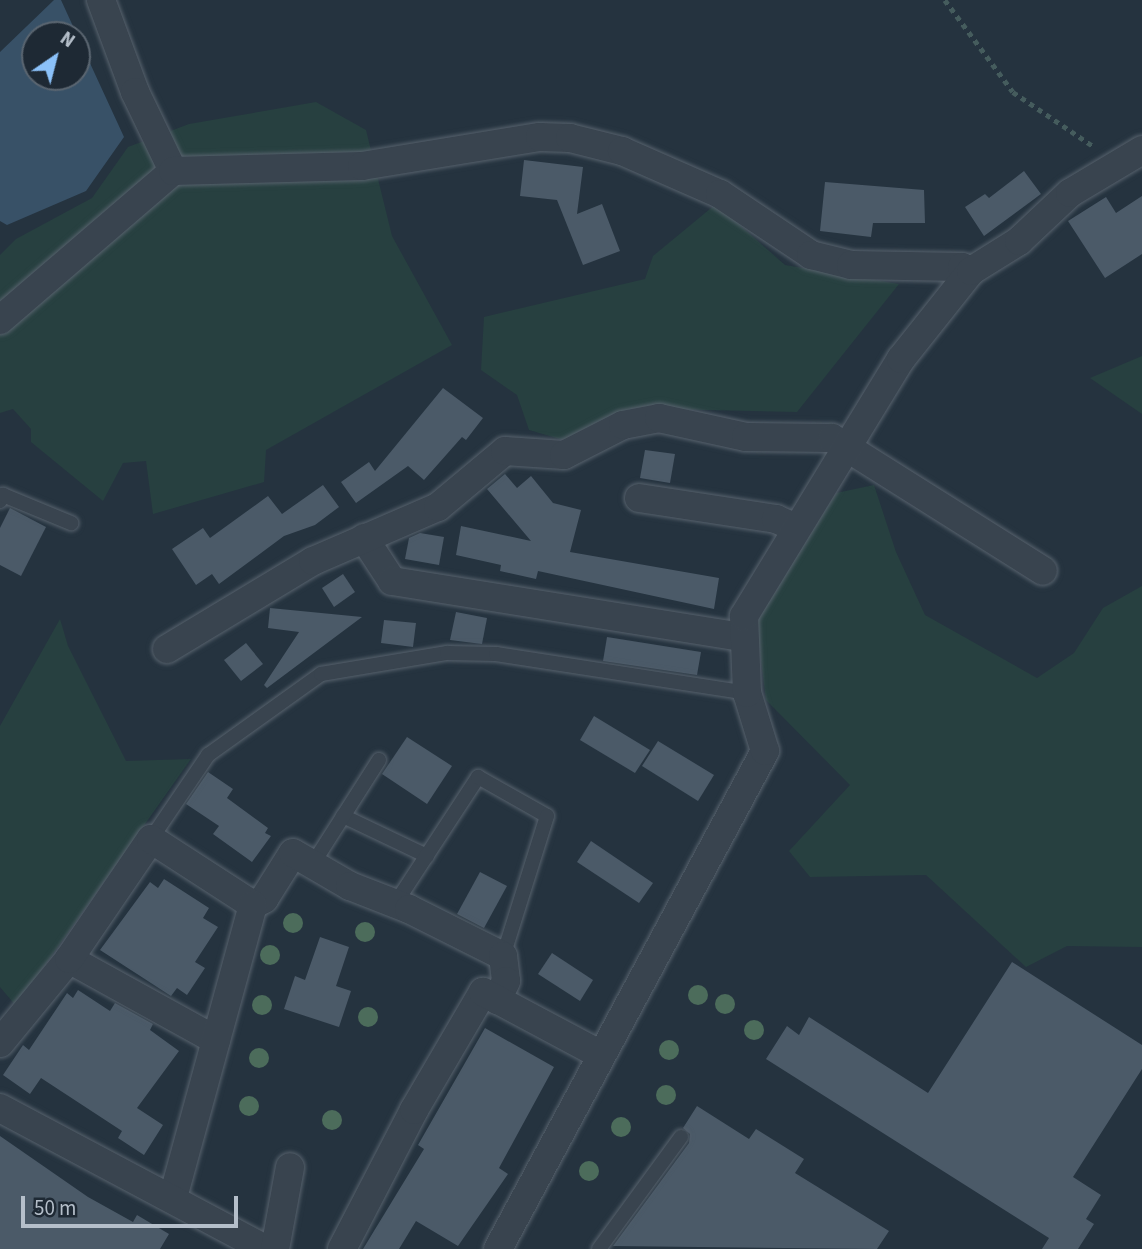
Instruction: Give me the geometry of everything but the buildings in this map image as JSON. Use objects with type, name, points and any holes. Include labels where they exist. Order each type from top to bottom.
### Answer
[{"type":"street","points":[[101,0],[135,92],[173,171]]},
{"type":"street","points":[[0,320],[173,171],[362,166],[540,137],[570,138],[622,151],[720,194],[811,256],[851,265],[962,267],[971,271]]},
{"type":"street","points":[[498,1249],[599,1054],[765,751],[747,693],[744,616],[901,359],[971,271],[1019,241],[1070,193],[1117,162],[1142,150]]},
{"type":"street","points":[[167,649],[313,561],[439,507],[505,451],[564,454],[623,425],[659,418],[746,437],[832,438],[1043,571]]},
{"type":"street","points":[[639,498],[776,519],[796,528]]},
{"type":"street","points":[[364,538],[392,581],[743,636]]},
{"type":"street","points":[[0,1043],[69,960],[150,839],[253,905]]},
{"type":"street","points":[[173,1199],[253,905],[264,899],[293,853],[314,862],[350,886],[395,904],[503,956],[506,981],[497,1000]]},
{"type":"street","points":[[69,960],[216,1040]]},
{"type":"street","points":[[342,1249],[414,1110],[483,992],[599,1054]]},
{"type":"street","points":[[0,1108],[265,1249]]},
{"type":"street","points":[[275,1249],[290,1167]]},
{"type":"lane","points":[[0,501],[3,495],[71,523]]},
{"type":"lane","points":[[150,839],[208,755],[321,674],[447,653],[496,654],[747,693]]},
{"type":"lane","points":[[314,862],[379,760]]},
{"type":"lane","points":[[395,904],[478,777],[547,816],[503,956]]},
{"type":"lane","points":[[343,816],[427,856]]},
{"type":"lane","points":[[599,1249],[681,1137]]},
{"type":"path","points":[[945,0],[1013,92],[1117,162]]},
{"type":"green space","points":[[316,102],[366,130],[392,236],[452,345],[266,450],[264,482],[153,514],[146,461],[123,463],[103,501],[31,442],[31,429],[13,409],[0,413],[0,255],[16,239],[92,198],[128,147],[189,124]]},
{"type":"green space","points":[[716,204],[785,265],[899,284],[797,412],[657,409],[570,442],[529,430],[517,395],[481,370],[484,317],[645,279],[653,256]]},
{"type":"green space","points":[[1142,356],[1142,414],[1090,378]]},
{"type":"green space","points":[[874,485],[896,552],[925,615],[1037,678],[1074,653],[1103,608],[1142,586],[1142,947],[1067,946],[1026,967],[926,875],[810,877],[789,851],[850,785],[766,700],[756,621],[836,493]]},
{"type":"green space","points":[[60,619],[68,646],[126,761],[191,759],[16,1006],[0,987],[0,726]]},
{"type":"water","points":[[54,0],[61,0],[71,21],[32,21]]},
{"type":"water","points":[[21,32],[21,91],[91,91],[91,65],[124,137],[86,191],[7,225],[0,221],[0,52]]}]
